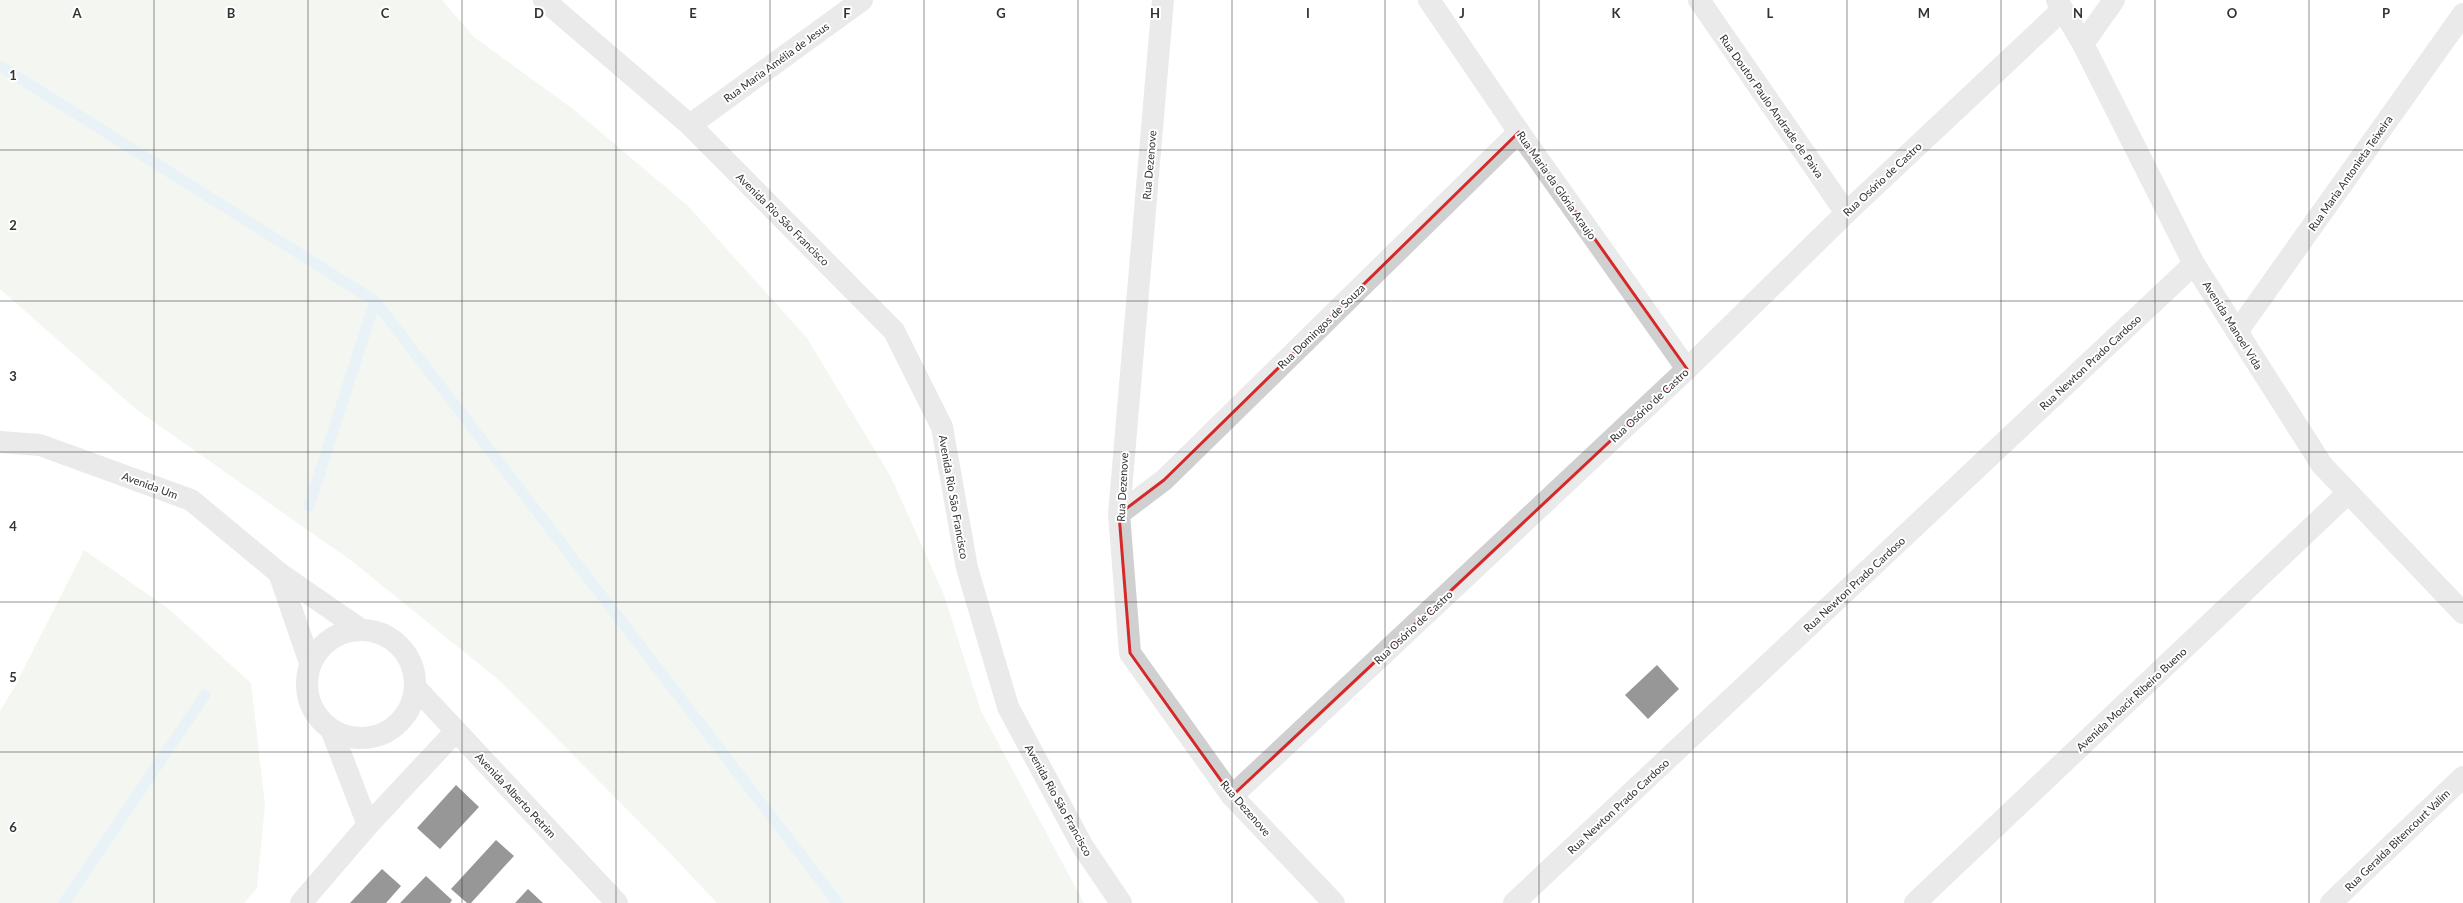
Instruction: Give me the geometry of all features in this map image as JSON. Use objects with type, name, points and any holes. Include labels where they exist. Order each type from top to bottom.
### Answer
[{"type":"street","name":"Avenida Rio São Francisco","points":[[544,0],[690,125],[894,332],[942,427],[967,568],[1008,707],[1083,847],[1121,903]]},
{"type":"street","name":"Rua Maria Amélia de Jesus","points":[[690,125],[862,0]]},
{"type":"street","name":"Rua Dezenove","points":[[1163,0],[1119,514],[1130,653],[1232,796],[1334,903]]},
{"type":"street","name":"Rua Maria da Glória Araujo","points":[[1430,0],[1519,132],[1687,369]]},
{"type":"street","name":"Rua Doutor Paulo Andrade de Paiva","points":[[1699,0],[1846,213]]},
{"type":"street","points":[[2083,44],[2114,0]]},
{"type":"street","name":"Rua Osório de Castro","points":[[1232,796],[1687,369],[2060,5]]},
{"type":"street","name":"Avenida Manoel Vida","points":[[2060,5],[2083,44],[2194,264],[2322,466],[2347,494],[2463,613]]},
{"type":"street","name":"Rua Maria Antonieta Teixeira","points":[[2237,332],[2463,14]]},
{"type":"street","name":"Rua Domingos de Souza","points":[[1119,514],[1164,480],[1519,132]]},
{"type":"street","name":"Rua Newton Prado Cardoso","points":[[1514,903],[2194,264]]},
{"type":"street","name":"Avenida Um","points":[[0,442],[40,445],[191,500],[279,573],[360,629]]},
{"type":"street","name":"Avenida Moacir Ribeiro Bueno","points":[[1914,903],[2347,494]]},
{"type":"street","points":[[279,573],[310,663]]},
{"type":"street","points":[[360,629],[378,632],[393,640],[406,653],[413,669],[415,687],[411,705],[401,721],[385,732],[368,738],[349,737],[332,729],[318,717],[309,700],[307,681],[310,663],[319,650],[330,639],[344,632],[360,629]]},
{"type":"street","name":"Avenida Alberto Petrim","points":[[415,687],[617,903]]},
{"type":"street","points":[[332,729],[368,825]]},
{"type":"street","points":[[301,903],[368,825],[456,731]]},
{"type":"street","name":"Rua Geralda Bitencourt Valim","points":[[2331,903],[2463,777]]},
{"type":"highlighted area","points":[[1519,132],[1687,369],[1232,796],[1130,653],[1119,514],[1164,480]]},
{"type":"shaded area","points":[[0,0],[442,0],[474,37],[573,109],[687,205],[807,338],[891,477],[944,595],[981,711],[1084,903],[717,903],[667,850],[500,681],[353,562],[137,410],[0,289]]},
{"type":"shaded area","points":[[84,550],[169,609],[251,683],[265,805],[257,888],[244,903],[0,903],[0,711],[14,688]]},
{"type":"building","points":[[1657,665],[1679,689],[1648,719],[1625,695]]},
{"type":"building","points":[[456,785],[479,807],[440,849],[417,828]]},
{"type":"building","points":[[496,840],[514,856],[471,903],[467,903],[451,889]]},
{"type":"building","points":[[382,869],[401,886],[386,903],[350,903]]},
{"type":"building","points":[[426,876],[452,900],[450,903],[400,903]]},
{"type":"building","points":[[528,889],[543,903],[515,903]]},
{"type":"waterway","points":[[0,66],[375,301],[838,903]]},
{"type":"waterway","points":[[309,506],[375,301]]},
{"type":"waterway","points":[[64,903],[205,695]]}]
